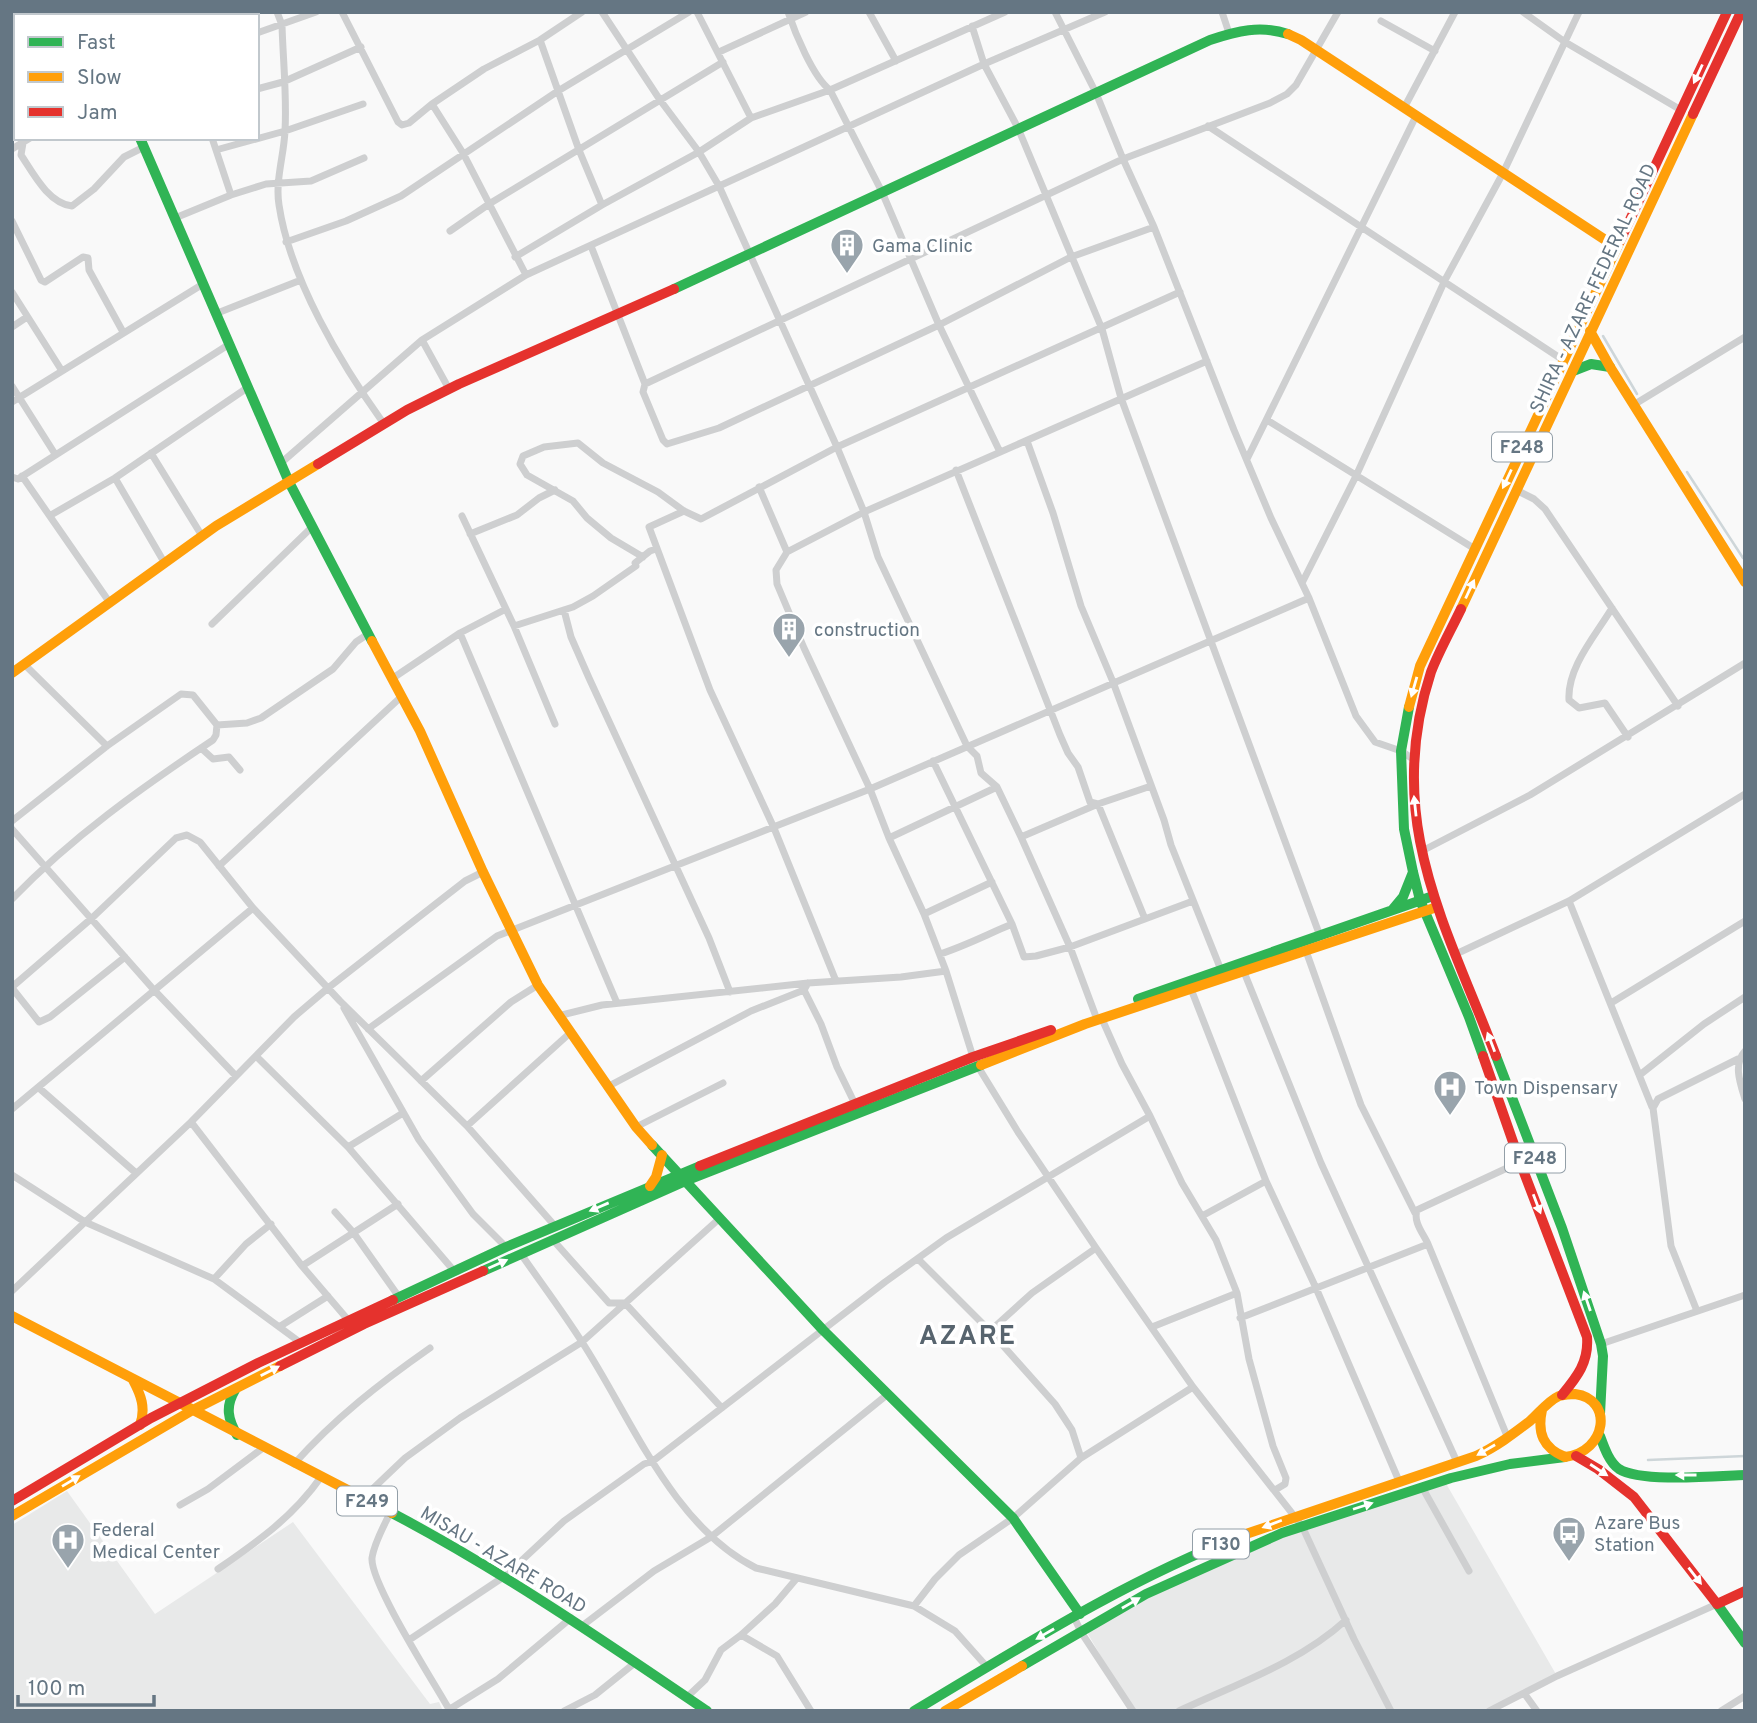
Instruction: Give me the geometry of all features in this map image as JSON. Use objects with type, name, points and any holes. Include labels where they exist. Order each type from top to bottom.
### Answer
[{"type":"main road","name":"SHIRA - AZARE FEDERAL ROAD","points":[[1562,1395],[1581,1373],[1589,1349],[1580,1315],[1520,1162],[1469,1017],[1420,900],[1404,829],[1401,751],[1412,689],[1420,666],[1727,12]]},
{"type":"main road","name":"SHIRA - AZARE FEDERAL ROAD","points":[[1600,1416],[1603,1356],[1601,1344],[1558,1218],[1435,902],[1422,851],[1413,787],[1413,758],[1420,711],[1432,670],[1741,12]]},
{"type":"main road","points":[[12,673],[202,536],[384,424],[449,389],[750,255],[1018,128],[1229,33],[1252,28],[1271,28],[1287,32],[1616,247]]},
{"type":"main road","points":[[142,143],[289,482],[420,731],[483,872],[538,985],[636,1127],[823,1330],[1013,1518],[1077,1616]]},
{"type":"main road","points":[[1590,331],[1610,367],[1743,575]]},
{"type":"main road","points":[[1571,373],[1589,363],[1601,363],[1610,367]]},
{"type":"main road","points":[[1393,917],[1413,872]]},
{"type":"main road","points":[[1099,1017],[1306,951],[1393,917],[1420,900],[1435,902]]},
{"type":"main road","points":[[12,1516],[191,1411],[236,1388],[364,1324],[553,1240],[682,1178],[855,1104],[1099,1017],[1221,970],[1320,936],[1393,917],[1425,912],[1435,902]]},
{"type":"main road","points":[[1393,917],[1421,924],[1435,937]]},
{"type":"main road","points":[[12,1501],[178,1404],[506,1247],[650,1186],[682,1178],[975,1061]]},
{"type":"main road","points":[[650,1186],[660,1168],[662,1155]]},
{"type":"main road","points":[[1545,1225],[1558,1218]]},
{"type":"main road","name":"MISAU - AZARE ROAD","points":[[12,1316],[443,1540],[571,1618],[687,1696],[703,1710]]},
{"type":"main road","points":[[133,1380],[143,1401],[143,1418],[140,1425]]},
{"type":"main road","points":[[236,1388],[226,1404],[226,1410],[237,1435]]},
{"type":"main road","points":[[1562,1395],[1574,1394],[1595,1406],[1600,1416],[1600,1436],[1612,1461],[1620,1469],[1654,1476],[1745,1475]]},
{"type":"main road","name":"F130","points":[[914,1711],[1077,1616],[1214,1546],[1294,1516],[1478,1455],[1562,1395]]},
{"type":"main road","points":[[1542,1410],[1538,1422],[1544,1445],[1553,1453],[1598,1469],[1634,1497],[1745,1643]]},
{"type":"main road","points":[[1570,1457],[1586,1452],[1600,1436]]},
{"type":"main road","name":"F130","points":[[945,1711],[1146,1594],[1302,1525],[1422,1487],[1510,1464],[1570,1457]]},
{"type":"main road","points":[[1717,1604],[1745,1591]]},
{"type":"street","points":[[277,12],[282,25],[285,131],[278,203],[286,242],[301,280],[361,392],[384,424]]},
{"type":"street","points":[[259,32],[316,12]]},
{"type":"street","points":[[342,12],[398,122],[402,125],[409,123],[484,69],[540,40],[582,12]]},
{"type":"street","points":[[602,12],[660,100],[699,152],[719,186],[837,447],[878,557],[967,746],[977,756],[981,774],[997,787],[1099,1017],[1182,1183],[1216,1240],[1237,1293],[1249,1359],[1273,1446],[1286,1478],[1285,1484],[1275,1490]]},
{"type":"street","points":[[286,242],[346,221],[401,196],[558,91],[689,12]]},
{"type":"street","points":[[697,12],[751,118]]},
{"type":"street","points":[[719,52],[789,16],[806,12]]},
{"type":"street","points":[[869,12],[896,61]]},
{"type":"street","points":[[515,257],[699,152],[751,118],[830,90],[1005,12]]},
{"type":"street","points":[[1055,12],[1096,93],[1154,227],[1247,459],[1362,726],[1376,742],[1413,758]]},
{"type":"street","points":[[281,463],[422,340],[526,275],[984,64],[1105,12]]},
{"type":"street","points":[[1222,12],[1229,33]]},
{"type":"street","points":[[645,384],[1123,159],[1287,94],[1296,85],[1338,12]]},
{"type":"street","points":[[1404,108],[1455,12]]},
{"type":"street","points":[[1523,12],[1565,42],[1681,110]]},
{"type":"street","points":[[1302,583],[1356,475],[1445,281],[1503,173],[1578,12]]},
{"type":"street","points":[[789,16],[822,84],[830,90],[882,192],[939,325],[1000,452]]},
{"type":"street","points":[[1381,21],[1435,51]]},
{"type":"street","points":[[972,26],[984,64],[1018,128],[1102,329],[1121,398],[1320,936]]},
{"type":"street","points":[[540,40],[579,150],[602,205]]},
{"type":"street","points":[[259,88],[283,82],[360,47]]},
{"type":"street","points":[[450,231],[489,204],[723,62]]},
{"type":"street","points":[[259,138],[363,104]]},
{"type":"street","points":[[432,104],[463,153],[526,275]]},
{"type":"street","points":[[1247,459],[1416,116]]},
{"type":"street","points":[[1208,126],[1563,360]]},
{"type":"street","points":[[25,140],[21,155],[43,187],[67,206],[72,206],[94,189],[142,143]]},
{"type":"street","points":[[12,149],[25,140]]},
{"type":"street","points":[[213,140],[231,195]]},
{"type":"street","points":[[216,150],[252,140]]},
{"type":"street","points":[[175,218],[266,184],[311,181],[364,158]]},
{"type":"street","points":[[12,221],[41,280],[45,282],[83,257],[88,258],[89,270],[123,331]]},
{"type":"street","points":[[591,246],[645,384],[643,392],[667,444],[719,428],[939,325],[1071,257],[1154,227]]},
{"type":"street","points":[[215,314],[301,280]]},
{"type":"street","points":[[16,400],[123,331],[203,284]]},
{"type":"street","points":[[12,292],[62,371]]},
{"type":"street","points":[[643,557],[611,538],[587,518],[573,501],[527,475],[520,464],[523,456],[544,447],[578,443],[603,463],[701,519],[837,447],[1180,292]]},
{"type":"street","points":[[12,327],[27,317]]},
{"type":"street","points":[[1635,404],[1745,337]]},
{"type":"street","points":[[422,340],[449,389]]},
{"type":"street","points":[[12,477],[15,480],[22,476],[228,345]]},
{"type":"street","points":[[1207,361],[863,512],[787,552],[776,570],[777,584],[924,914],[946,971],[975,1061],[1096,1248],[1193,1387],[1302,1525],[1391,1711]]},
{"type":"street","points":[[12,386],[16,400],[55,454]]},
{"type":"street","points":[[51,515],[114,478],[247,388]]},
{"type":"street","points":[[1267,419],[1475,549]]},
{"type":"street","points":[[1027,441],[1053,513],[1081,606],[1113,682],[1221,970]]},
{"type":"street","points":[[151,453],[202,536]]},
{"type":"street","points":[[956,470],[1068,753],[1078,767],[1090,802],[1098,804]]},
{"type":"street","points":[[22,476],[110,603]]},
{"type":"street","points":[[114,478],[164,562]]},
{"type":"street","points":[[759,487],[787,552]]},
{"type":"street","points":[[1516,490],[1534,499],[1545,509],[1678,706]]},
{"type":"street","points":[[470,534],[517,515],[555,491]]},
{"type":"street","points":[[684,511],[649,527],[656,549],[710,690],[774,828],[836,981]]},
{"type":"street","points":[[462,516],[514,626],[555,724]]},
{"type":"street","points":[[212,624],[312,527]]},
{"type":"street","points":[[514,626],[564,610],[593,596],[656,549]]},
{"type":"street","points":[[368,1029],[497,936],[870,789],[1309,598]]},
{"type":"street","points":[[1612,608],[1573,673],[1569,700],[1579,708],[1605,703],[1628,737]]},
{"type":"street","points":[[393,678],[460,633],[506,609]]},
{"type":"street","points":[[564,610],[571,638],[709,938],[730,992]]},
{"type":"street","points":[[460,633],[617,1003]]},
{"type":"street","points":[[217,725],[247,723],[261,718],[333,669],[356,642],[368,634]]},
{"type":"street","points":[[1422,851],[1530,795],[1745,663]]},
{"type":"street","points":[[24,664],[107,746]]},
{"type":"street","points":[[12,821],[107,746],[181,694],[193,695],[217,725],[216,735],[212,740],[94,824],[45,865],[12,899]]},
{"type":"street","points":[[219,866],[402,696]]},
{"type":"street","points":[[201,748],[213,759],[229,758],[240,770]]},
{"type":"street","points":[[933,761],[1012,924],[1024,957],[1070,947],[1193,901]]},
{"type":"street","points":[[1021,837],[1098,804],[1151,786]]},
{"type":"street","points":[[889,838],[997,787]]},
{"type":"street","points":[[1456,954],[1569,901],[1745,794]]},
{"type":"street","points":[[1098,804],[1145,919]]},
{"type":"street","points":[[12,828],[153,990],[236,1076]]},
{"type":"street","points":[[125,957],[50,1017],[39,1022],[12,988],[92,918],[176,838],[187,835],[200,842],[253,908],[340,1001],[467,1126],[555,1226]]},
{"type":"street","points":[[12,1291],[328,988],[466,881],[483,872]]},
{"type":"street","points":[[924,914],[992,882]]},
{"type":"street","points":[[1569,901],[1653,1108],[1671,1247],[1697,1311]]},
{"type":"street","points":[[12,1109],[253,908]]},
{"type":"street","points":[[1611,1003],[1745,920]]},
{"type":"street","points":[[940,954],[1012,924]]},
{"type":"street","points":[[1306,951],[1361,1105],[1429,1244],[1507,1436]]},
{"type":"street","points":[[558,1016],[602,1004],[806,987],[836,981],[946,971]]},
{"type":"street","points":[[1244,972],[1321,1163],[1457,1462]]},
{"type":"street","points":[[421,1082],[511,1002],[538,985]]},
{"type":"street","points":[[607,1087],[740,1017],[806,987]]},
{"type":"street","points":[[806,987],[841,1077],[855,1104]]},
{"type":"street","points":[[1191,989],[1266,1181],[1316,1288],[1399,1481]]},
{"type":"street","points":[[1641,1074],[1704,1024],[1745,997]]},
{"type":"street","points":[[340,1001],[419,1140],[473,1214],[506,1247]]},
{"type":"street","points":[[467,1126],[570,1032]]},
{"type":"street","points":[[1653,1108],[1658,1099],[1738,1059],[1745,1051]]},
{"type":"street","points":[[256,1056],[348,1147],[455,1272]]},
{"type":"street","points":[[1738,1059],[1745,1099]]},
{"type":"street","points":[[636,1127],[723,1083]]},
{"type":"street","points":[[38,1088],[136,1173]]},
{"type":"street","points":[[348,1147],[403,1113]]},
{"type":"street","points":[[409,1640],[505,1576],[564,1521],[644,1464],[653,1461],[946,1238],[1150,1116]]},
{"type":"street","points":[[191,1122],[302,1266],[349,1321]]},
{"type":"street","points":[[1415,1213],[1520,1162]]},
{"type":"street","points":[[12,1175],[85,1222],[214,1279],[301,1343]]},
{"type":"street","points":[[1202,1216],[1266,1181]]},
{"type":"street","points":[[302,1266],[398,1204]]},
{"type":"street","points":[[335,1212],[353,1232],[399,1297]]},
{"type":"street","points":[[362,1499],[405,1458],[460,1418],[582,1342],[720,1218]]},
{"type":"street","points":[[214,1279],[246,1244],[271,1224]]},
{"type":"street","points":[[553,1240],[609,1303],[625,1303],[722,1408]]},
{"type":"street","points":[[1240,1318],[1429,1244]]},
{"type":"street","points":[[990,1331],[1032,1293],[1096,1248]]},
{"type":"street","points":[[521,1254],[582,1342],[653,1461],[683,1504],[711,1537],[738,1559],[756,1568],[914,1606],[955,1631],[988,1668]]},
{"type":"street","points":[[918,1259],[990,1331],[1055,1404],[1072,1430],[1082,1458]]},
{"type":"street","points":[[1152,1327],[1237,1293]]},
{"type":"street","points":[[1601,1344],[1745,1295]]},
{"type":"street","points":[[279,1327],[328,1296]]},
{"type":"street","points":[[294,1464],[318,1436],[353,1404],[430,1348]]},
{"type":"street","points":[[914,1606],[934,1579],[959,1555],[1013,1518],[1082,1458],[1193,1387]]},
{"type":"street","points":[[582,1626],[654,1571],[711,1537],[888,1394]]},
{"type":"street","points":[[180,1505],[208,1489],[263,1448]]},
{"type":"street","points":[[218,1569],[284,1521],[305,1500],[321,1477]]},
{"type":"street","points":[[1422,1487],[1469,1571]]},
{"type":"street","points":[[390,1513],[372,1560],[379,1584],[450,1710],[498,1679],[571,1618]]},
{"type":"street","points":[[687,1696],[705,1679],[721,1650],[782,1597],[797,1578]]},
{"type":"street","points":[[1489,1711],[1717,1604]]},
{"type":"street","points":[[1077,1616],[1081,1632],[1133,1711]]},
{"type":"street","points":[[1179,1711],[1306,1651],[1329,1636],[1346,1620]]},
{"type":"street","points":[[741,1635],[777,1657],[811,1711]]},
{"type":"street","points":[[564,1711],[595,1695],[636,1662]]},
{"type":"street","points":[[1524,1693],[1537,1711]]},
{"type":"street","points":[[1721,1711],[1745,1696]]},
{"type":"shaded area","points":[[1444,1480],[1557,1676],[1489,1711],[1133,1711],[1085,1629],[1229,1555]]},
{"type":"shaded area","name":"Federal Medical Center","points":[[67,1491],[155,1614],[293,1522],[430,1704],[439,1702],[443,1711],[12,1711],[12,1525]]},
{"type":"waterway","points":[[1603,336],[1637,394]]},
{"type":"waterway","points":[[1687,472],[1743,558]]},
{"type":"waterway","points":[[1648,1460],[1745,1456]]},
{"type":"traffic: fast","points":[[674,289],[1210,40],[1249,30],[1288,34]]},
{"type":"traffic: fast","points":[[141,140],[289,482],[372,641]]},
{"type":"traffic: fast","points":[[1573,371],[1591,364],[1610,367]]},
{"type":"traffic: fast","points":[[1409,707],[1401,751],[1404,829],[1413,872],[1420,900],[1483,1056]]},
{"type":"traffic: fast","points":[[1393,909],[1403,897],[1413,872]]},
{"type":"traffic: fast","points":[[1138,999],[1433,896]]},
{"type":"traffic: fast","points":[[1496,1056],[1562,1228],[1601,1344],[1603,1356],[1600,1414]]},
{"type":"traffic: fast","points":[[483,1271],[690,1179],[981,1065]]},
{"type":"traffic: fast","points":[[652,1145],[823,1330],[1013,1518],[1080,1614]]},
{"type":"traffic: fast","points":[[393,1300],[506,1247],[700,1166]]},
{"type":"traffic: fast","points":[[235,1390],[229,1413],[237,1435]]},
{"type":"traffic: fast","points":[[1600,1436],[1612,1462],[1619,1469],[1630,1473],[1680,1478],[1745,1475]]},
{"type":"traffic: fast","points":[[1022,1666],[1146,1594],[1282,1533],[1451,1478],[1510,1464],[1565,1457]]},
{"type":"traffic: fast","points":[[392,1513],[513,1583],[707,1711]]},
{"type":"traffic: fast","points":[[914,1711],[1034,1639],[1157,1572],[1243,1535]]},
{"type":"traffic: fast","points":[[1717,1604],[1745,1643]]},
{"type":"traffic: slow","points":[[1288,34],[1616,247]]},
{"type":"traffic: slow","points":[[1461,609],[1693,114]]},
{"type":"traffic: slow","points":[[1409,707],[1420,666],[1620,241]]},
{"type":"traffic: slow","points":[[1590,331],[1745,582]]},
{"type":"traffic: slow","points":[[12,673],[216,526],[318,464]]},
{"type":"traffic: slow","points":[[372,641],[420,731],[483,872],[538,985],[636,1127],[652,1145]]},
{"type":"traffic: slow","points":[[981,1065],[1085,1024],[1437,907]]},
{"type":"traffic: slow","points":[[650,1186],[656,1177],[662,1155]]},
{"type":"traffic: slow","points":[[12,1316],[392,1513]]},
{"type":"traffic: slow","points":[[12,1516],[191,1411],[280,1366]]},
{"type":"traffic: slow","points":[[133,1380],[142,1402],[140,1425]]},
{"type":"traffic: slow","points":[[1243,1535],[1476,1456],[1517,1431],[1555,1398],[1575,1394],[1596,1405],[1600,1426],[1590,1446],[1565,1457]]},
{"type":"traffic: slow","points":[[1542,1410],[1540,1426],[1543,1439],[1551,1449],[1565,1457]]},
{"type":"traffic: slow","points":[[945,1711],[1022,1666]]},
{"type":"traffic: jam","points":[[1620,241],[1727,12]]},
{"type":"traffic: jam","points":[[1693,114],[1741,12]]},
{"type":"traffic: jam","points":[[318,464],[407,410],[459,384],[674,289]]},
{"type":"traffic: jam","points":[[1461,609],[1431,672],[1418,725],[1414,775],[1417,823],[1426,869],[1440,915],[1496,1056]]},
{"type":"traffic: jam","points":[[700,1166],[973,1057],[1051,1030]]},
{"type":"traffic: jam","points":[[1483,1056],[1587,1337],[1584,1362],[1562,1395]]},
{"type":"traffic: jam","points":[[280,1366],[364,1324],[483,1271]]},
{"type":"traffic: jam","points":[[12,1501],[151,1418],[258,1363],[393,1300]]},
{"type":"traffic: jam","points":[[1576,1456],[1634,1497],[1717,1604],[1745,1591]]},
{"type":"place","name":"Gama Clinic","points":[[847,275]]},
{"type":"place","name":"construction","points":[[789,659]]},
{"type":"place","name":"Town Dispensary","points":[[1450,1117]]},
{"type":"place","name":"Azare Bus Station","points":[[1569,1563]]},
{"type":"place","name":"Federal Medical Center","points":[[68,1570]]},
{"type":"district","name":"AZARE","points":[[968,1335]]}]
